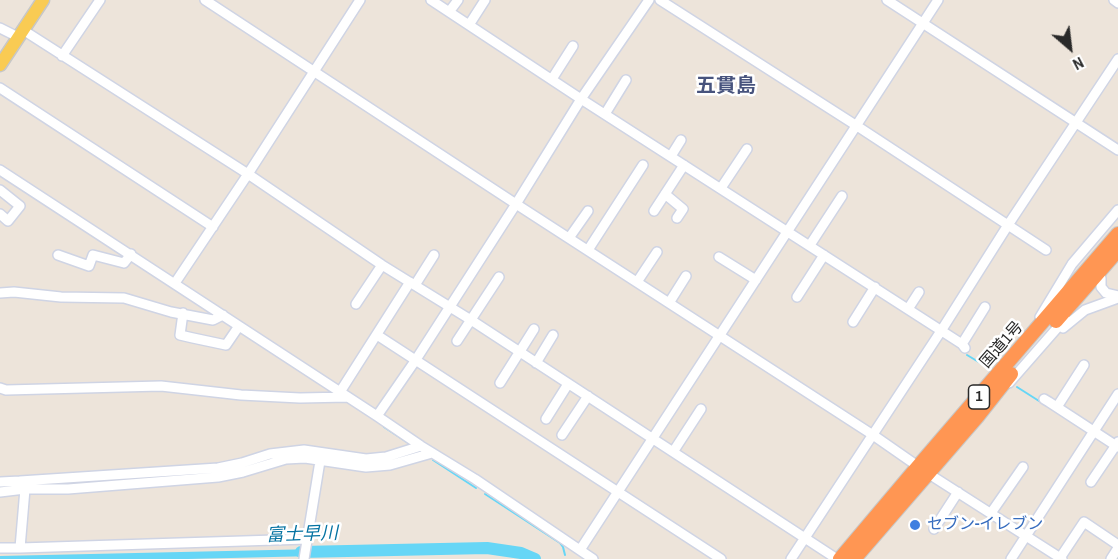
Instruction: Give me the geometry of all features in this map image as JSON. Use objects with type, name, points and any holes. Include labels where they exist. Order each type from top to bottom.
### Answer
[{"type":"highway","name":"国道1号","points":[[854,559],[1022,347],[1118,234]]},
{"type":"highway","name":"国道1号","points":[[839,559],[977,417],[1003,383],[1118,250]]},
{"type":"main road","points":[[0,65],[43,0]]},
{"type":"street","points":[[62,56],[100,0]]},
{"type":"street","points":[[205,0],[1061,558],[1084,522],[1118,546],[1111,559]]},
{"type":"street","points":[[176,283],[360,0]]},
{"type":"street","points":[[449,12],[458,0]]},
{"type":"street","points":[[469,25],[485,0]]},
{"type":"street","points":[[377,416],[415,361],[581,99],[649,0]]},
{"type":"street","points":[[660,0],[1046,250]]},
{"type":"street","points":[[887,0],[1118,150]]},
{"type":"street","points":[[580,550],[938,0]]},
{"type":"street","points":[[1114,0],[1118,3]]},
{"type":"street","points":[[434,1],[963,346],[985,307]]},
{"type":"street","points":[[0,28],[21,33],[62,56],[248,174],[382,264],[839,559]]},
{"type":"street","points":[[552,79],[573,46]]},
{"type":"street","points":[[791,559],[1118,59]]},
{"type":"street","points":[[605,114],[627,80]]},
{"type":"street","points":[[0,88],[213,227]]},
{"type":"street","points":[[671,156],[681,140]]},
{"type":"street","points":[[721,188],[747,149]]},
{"type":"street","points":[[588,250],[643,165]]},
{"type":"street","points":[[654,211],[684,165]]},
{"type":"street","points":[[0,170],[475,479],[593,559]]},
{"type":"street","points":[[0,190],[20,206],[8,221],[0,214]]},
{"type":"street","points":[[664,194],[683,209],[677,218]]},
{"type":"street","points":[[810,245],[842,196]]},
{"type":"street","points":[[1022,347],[1072,264],[1118,210]]},
{"type":"street","points":[[569,238],[588,211]]},
{"type":"street","points":[[637,282],[657,252]]},
{"type":"street","points":[[58,255],[89,266],[93,255],[124,263],[131,254]]},
{"type":"street","points":[[344,394],[377,335],[434,255]]},
{"type":"street","points":[[797,297],[824,255]]},
{"type":"street","points":[[1079,256],[1074,273],[1081,278]]},
{"type":"street","points":[[719,257],[756,280]]},
{"type":"street","points":[[977,417],[1038,351],[1118,258]]},
{"type":"street","points":[[356,304],[382,264]]},
{"type":"street","points":[[669,303],[686,276]]},
{"type":"street","points":[[457,341],[499,277]]},
{"type":"street","points":[[1101,278],[1103,290],[1109,295],[1118,297]]},
{"type":"street","points":[[854,322],[875,287]]},
{"type":"street","points":[[908,309],[919,292]]},
{"type":"street","points":[[0,293],[124,298],[171,312],[213,320],[224,315]]},
{"type":"street","points":[[1038,351],[1077,315],[1093,306],[1118,297]]},
{"type":"street","points":[[183,313],[180,335],[226,345],[239,326]]},
{"type":"street","points":[[500,383],[534,329]]},
{"type":"street","points":[[377,335],[721,559]]},
{"type":"street","points":[[536,363],[553,335]]},
{"type":"street","points":[[1057,407],[1084,365]]},
{"type":"street","points":[[546,419],[568,384]]},
{"type":"street","points":[[0,388],[6,390],[161,386],[241,395],[300,398],[344,394]]},
{"type":"street","points":[[1011,559],[1118,394]]},
{"type":"street","points":[[562,435],[588,396]]},
{"type":"street","points":[[1044,399],[1117,445],[1091,482]]},
{"type":"street","points":[[673,452],[701,410]]},
{"type":"street","points":[[0,482],[22,487],[68,489],[218,477],[286,459],[321,456],[366,459],[386,457],[421,446]]},
{"type":"street","points":[[321,456],[366,467],[390,465],[432,453]]},
{"type":"street","points":[[304,559],[321,456]]},
{"type":"street","points":[[991,513],[1023,466]]},
{"type":"street","points":[[0,492],[22,487]]},
{"type":"street","points":[[20,548],[22,487]]},
{"type":"street","points":[[934,529],[958,492]]},
{"type":"street","points":[[0,548],[307,540]]},
{"type":"water","points":[[317,549],[316,556],[0,559],[0,556]]},
{"type":"waterway","points":[[967,355],[987,367]]},
{"type":"waterway","points":[[1017,387],[1039,401]]},
{"type":"waterway","points":[[384,427],[413,446]]},
{"type":"waterway","points":[[433,460],[476,488]]},
{"type":"waterway","points":[[180,476],[207,473]]},
{"type":"waterway","points":[[485,494],[560,543],[565,555]]},
{"type":"waterway","name":"富士早川","points":[[301,552],[487,548],[521,553],[535,559]]},
{"type":"place","name":"セブン-イレブン","points":[[915,525]]},
{"type":"district","name":"五貫島","points":[[726,87]]}]
